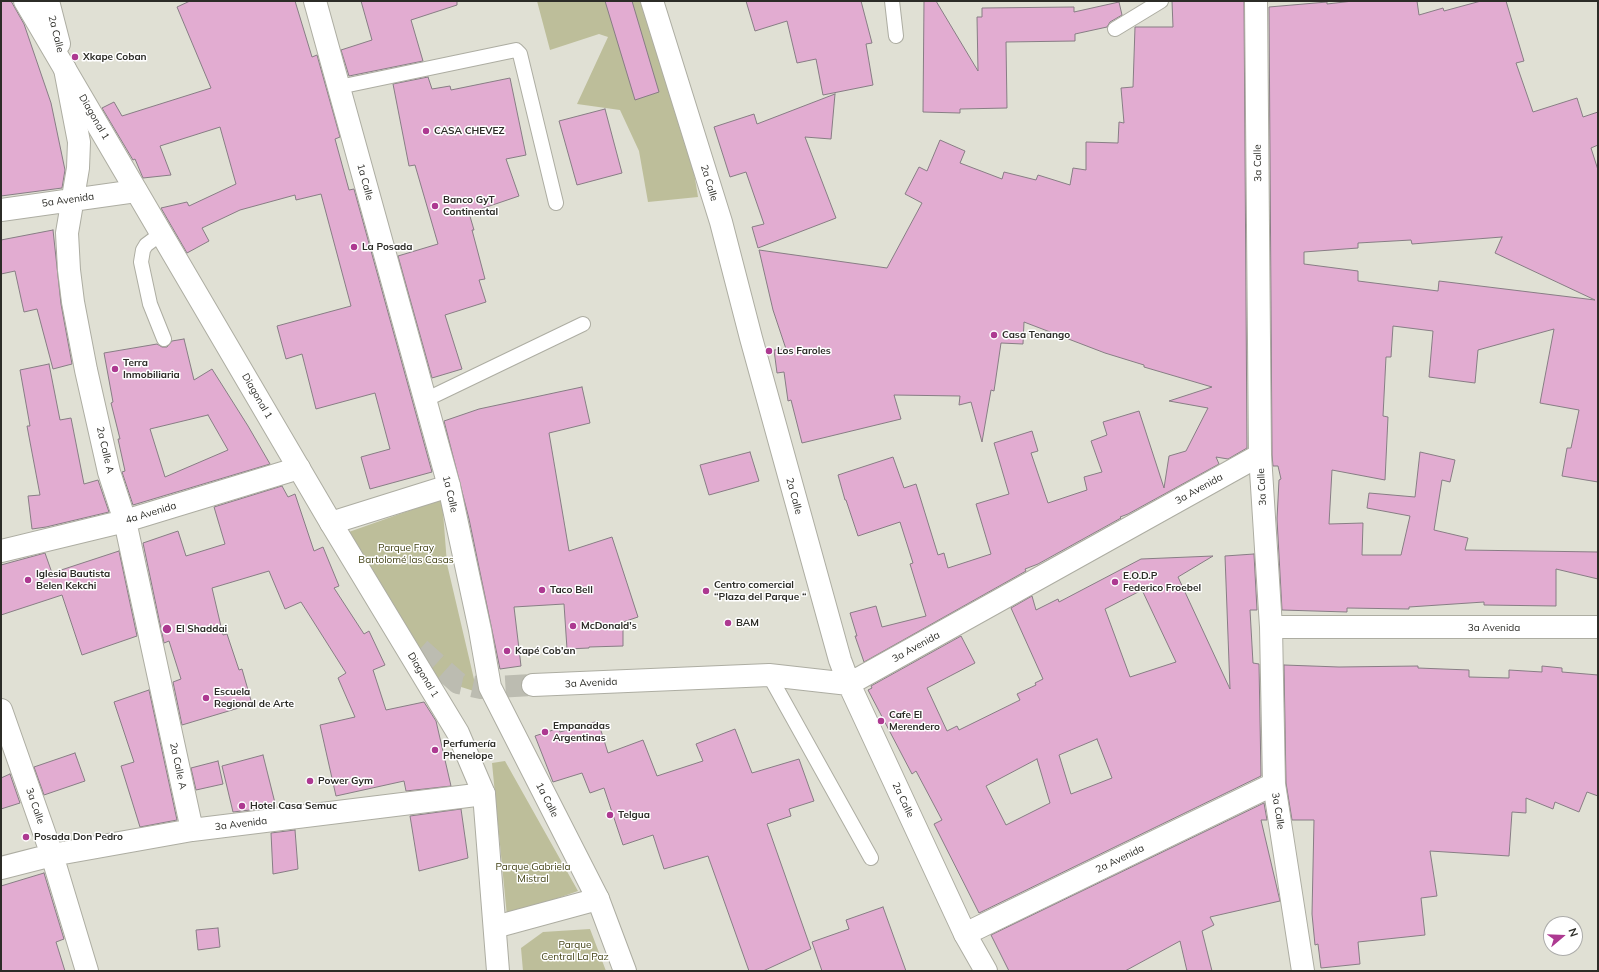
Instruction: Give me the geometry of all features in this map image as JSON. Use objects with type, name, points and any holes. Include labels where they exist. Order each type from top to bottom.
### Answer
[{"type":"street","name":"Diagonal 1","points":[[25,1],[331,523],[458,733],[484,794]]},
{"type":"street","name":"2a Calle","points":[[48,1],[64,66]]},
{"type":"street","name":"1a Calle","points":[[315,1],[449,486],[480,630],[490,688],[598,899],[625,971]]},
{"type":"street","name":"2a Calle","points":[[652,1],[721,222],[798,510],[840,660],[849,684],[965,934],[986,971]]},
{"type":"street","name":"3a Calle","points":[[1256,1],[1260,456],[1271,627],[1274,784],[1303,971]]},
{"type":"street","name":"2a Calle A","points":[[64,66],[79,142],[78,168],[67,233],[69,270],[73,302],[86,370],[109,472],[125,521],[192,830]]},
{"type":"street","name":"5a Avenida","points":[[1,210],[136,191]]},
{"type":"street","name":"3a Avenida","points":[[533,686],[769,675],[849,684],[1260,456]]},
{"type":"street","name":"4a Avenida","points":[[1,551],[125,521],[299,468]]},
{"type":"street","points":[[331,523],[449,486]]},
{"type":"street","points":[[380,603],[420,649]]},
{"type":"street","name":"3a Avenida","points":[[1271,627],[1598,627]]},
{"type":"street","name":"3a Calle","points":[[1,710],[52,855],[86,971]]},
{"type":"street","name":"2a Avenida","points":[[965,934],[1274,784]]},
{"type":"street","name":"3a Avenida","points":[[1,868],[52,855],[192,830],[484,794]]},
{"type":"street","points":[[484,794],[498,971]]},
{"type":"street","points":[[494,927],[598,899]]},
{"type":"lane","points":[[892,1],[896,36]]},
{"type":"lane","points":[[1115,30],[1162,1]]},
{"type":"lane","points":[[339,87],[516,50],[520,54],[556,203]]},
{"type":"lane","points":[[162,233],[146,245],[140,262],[150,304],[164,339]]},
{"type":"lane","points":[[425,400],[583,324]]},
{"type":"lane","points":[[769,675],[871,858]]},
{"type":"green space","points":[[537,1],[642,1],[691,154],[698,197],[648,202],[639,151],[620,110],[577,104],[608,37],[599,34],[550,50]]},
{"type":"green space","name":"Parque Fray Bartolomé las Casas","points":[[442,499],[447,564],[477,692],[436,679],[346,533]]},
{"type":"green space","name":"Parque Gabriela Mistral","points":[[505,761],[578,891],[507,916],[492,763]]},
{"type":"green space","name":"Parque Central La Paz","points":[[590,929],[606,971],[523,971],[521,948],[543,932]]},
{"type":"building","points":[[1,1],[11,1],[24,24],[51,103],[65,170],[62,188],[1,196]]},
{"type":"building","points":[[190,1],[295,1],[312,57],[317,55],[340,137],[335,139],[349,190],[354,189],[432,472],[370,489],[361,457],[390,449],[375,393],[316,409],[302,354],[286,359],[277,326],[351,306],[321,194],[296,200],[295,195],[240,210],[202,228],[209,241],[187,253],[161,208],[187,202],[189,206],[236,184],[220,127],[160,146],[171,175],[143,178],[135,159],[133,160],[102,108],[114,102],[122,116],[211,88],[177,7]]},
{"type":"building","points":[[361,1],[457,1],[457,5],[411,20],[423,61],[349,76],[341,50],[372,40]]},
{"type":"building","points":[[605,1],[632,1],[659,92],[635,100]]},
{"type":"building","points":[[746,1],[861,1],[872,43],[866,44],[873,85],[823,95],[816,59],[797,63],[787,21],[755,31]]},
{"type":"building","points":[[924,1],[936,1],[978,71],[977,17],[982,17],[982,8],[1074,7],[1074,12],[1119,2],[1122,15],[1110,22],[1107,27],[1075,34],[1075,41],[1006,42],[1007,108],[960,109],[960,113],[923,112]]},
{"type":"building","points":[[1172,1],[1244,1],[1247,448],[1228,459],[1216,457],[1219,464],[1120,517],[1121,518],[1038,564],[1025,569],[1026,571],[864,662],[855,636],[857,636],[850,613],[876,606],[882,627],[926,616],[910,564],[913,563],[900,522],[858,536],[838,475],[893,457],[904,488],[916,484],[938,555],[944,553],[948,568],[991,554],[976,504],[1009,494],[994,443],[1032,431],[1038,451],[1031,453],[1048,503],[1087,490],[1084,477],[1102,472],[1091,441],[1107,435],[1103,422],[1139,411],[1164,488],[1169,456],[1186,451],[1208,408],[1169,401],[1212,387],[1144,367],[1144,365],[1105,353],[1024,322],[1023,344],[1001,343],[994,391],[991,390],[982,442],[971,402],[959,405],[960,396],[894,395],[901,419],[802,443],[791,400],[788,401],[784,372],[777,373],[774,350],[786,349],[773,310],[759,250],[887,268],[922,203],[905,194],[919,167],[927,171],[940,140],[965,151],[960,163],[1002,179],[1004,172],[1036,180],[1038,175],[1070,185],[1073,168],[1086,170],[1086,142],[1118,143],[1119,122],[1124,123],[1121,88],[1133,87],[1135,27],[1173,27]]},
{"type":"building","points":[[1353,1],[1417,1],[1419,15],[1443,8],[1444,11],[1481,1],[1506,1],[1524,61],[1516,63],[1533,112],[1577,98],[1583,117],[1598,112],[1598,145],[1591,148],[1598,170],[1598,482],[1562,476],[1567,448],[1571,448],[1579,410],[1540,403],[1554,329],[1478,350],[1475,383],[1429,377],[1433,331],[1393,326],[1391,357],[1386,357],[1383,416],[1388,417],[1385,480],[1332,470],[1329,524],[1363,523],[1362,555],[1401,555],[1410,516],[1367,508],[1369,493],[1415,497],[1420,452],[1455,460],[1450,482],[1442,480],[1434,530],[1468,538],[1465,550],[1598,552],[1598,579],[1556,569],[1556,606],[1484,605],[1484,602],[1409,607],[1409,609],[1347,608],[1347,612],[1282,610],[1277,519],[1279,480],[1281,479],[1278,466],[1273,466],[1272,455],[1269,7],[1327,2],[1327,4]],"holes":[[[1502,237],[1495,253],[1595,300],[1439,281],[1438,291],[1358,281],[1358,271],[1304,264],[1304,252],[1358,248],[1358,243],[1411,240],[1412,244]]]},
{"type":"building","points":[[428,77],[432,89],[450,86],[451,90],[510,78],[526,155],[506,159],[519,196],[469,213],[485,279],[479,280],[486,302],[445,315],[462,369],[432,378],[398,256],[438,244],[415,165],[409,166],[393,84]]},
{"type":"building","points":[[835,94],[831,139],[805,137],[836,218],[758,248],[752,227],[764,224],[746,172],[730,177],[714,127],[754,114],[757,124]]},
{"type":"building","points":[[605,109],[622,173],[577,185],[559,121]]},
{"type":"building","points":[[53,230],[61,304],[72,364],[53,369],[37,309],[24,312],[15,271],[1,274],[1,240]]},
{"type":"building","points":[[184,339],[194,380],[212,369],[270,464],[133,505],[122,472],[125,471],[118,439],[120,439],[111,403],[113,402],[104,353],[157,344],[162,347],[167,347],[172,341]],"holes":[[[208,415],[228,450],[165,477],[150,429]]]},
{"type":"building","points":[[49,364],[60,420],[71,418],[84,484],[98,480],[109,512],[32,529],[28,496],[40,495],[27,426],[30,426],[20,370]]},
{"type":"building","points":[[582,387],[590,423],[549,433],[569,551],[612,537],[638,617],[623,622],[623,646],[567,649],[564,604],[514,607],[521,666],[500,669],[469,519],[444,421],[479,409]]},
{"type":"building","points":[[750,452],[759,481],[709,495],[700,465]]},
{"type":"building","points":[[282,486],[288,497],[295,494],[314,551],[323,547],[339,586],[334,588],[364,634],[369,631],[385,665],[373,670],[386,710],[424,702],[436,721],[451,786],[406,791],[404,781],[336,796],[320,725],[355,717],[338,678],[346,673],[301,602],[285,609],[269,571],[212,588],[223,635],[227,634],[239,670],[242,669],[252,704],[182,725],[173,682],[181,679],[169,641],[164,643],[143,543],[178,531],[186,556],[225,544],[214,507]]},
{"type":"building","points":[[119,551],[137,636],[82,655],[62,595],[1,615],[1,565],[45,553],[52,573]]},
{"type":"building","points":[[1254,554],[1257,610],[1250,610],[1253,663],[1259,664],[1261,776],[979,913],[934,824],[942,820],[916,771],[912,774],[868,690],[872,688],[871,686],[961,636],[975,663],[927,688],[947,731],[957,726],[959,730],[1020,700],[1017,694],[1036,685],[1035,683],[1043,679],[1011,608],[1032,596],[1036,610],[1058,599],[1059,602],[1141,559],[1213,556],[1178,577],[1230,689],[1225,556]],"holes":[[[1142,590],[1176,662],[1130,677],[1105,609]],[[1097,739],[1112,778],[1071,794],[1059,755]],[[1037,759],[1050,803],[1006,825],[986,786]]]},
{"type":"building","points":[[1284,665],[1339,667],[1418,666],[1418,668],[1469,670],[1469,677],[1509,678],[1509,670],[1542,672],[1542,666],[1562,668],[1562,672],[1598,675],[1598,796],[1587,792],[1579,812],[1555,802],[1553,809],[1526,798],[1526,813],[1512,812],[1509,856],[1430,851],[1437,896],[1421,898],[1425,935],[1358,942],[1360,964],[1321,968],[1318,944],[1315,945],[1312,914],[1314,820],[1292,820],[1286,783]]},
{"type":"building","points":[[149,690],[177,820],[140,827],[121,766],[134,762],[114,702]]},
{"type":"building","points":[[598,721],[608,753],[643,740],[657,776],[703,761],[696,744],[735,729],[752,773],[799,759],[814,801],[789,809],[791,816],[767,824],[811,949],[763,971],[749,971],[708,856],[664,869],[653,835],[623,845],[604,788],[590,793],[582,773],[553,782],[535,736],[559,728],[560,732]]},
{"type":"building","points":[[75,753],[85,781],[44,795],[34,767]]},
{"type":"building","points":[[263,755],[276,807],[233,812],[222,766]]},
{"type":"building","points":[[218,761],[223,784],[196,790],[191,768]]},
{"type":"building","points":[[10,774],[20,803],[1,809],[1,778]]},
{"type":"building","points":[[1264,803],[1267,820],[1261,820],[1280,901],[1210,917],[1214,925],[1202,931],[1212,971],[1187,971],[1180,941],[1125,971],[1009,971],[991,935]]},
{"type":"building","points":[[461,809],[468,858],[419,871],[410,816]]},
{"type":"building","points":[[295,830],[298,869],[273,874],[271,833]]},
{"type":"building","points":[[44,873],[64,939],[56,942],[65,971],[1,971],[1,886]]},
{"type":"building","points":[[883,907],[906,971],[822,971],[812,942],[849,929],[846,920]]},
{"type":"building","points":[[218,928],[220,947],[198,950],[196,930]]},
{"type":"tunnel","points":[[420,649],[458,683],[481,688],[533,685]]},
{"type":"place","name":"Xkape Coban","points":[[75,57]]},
{"type":"place","name":"CASA CHEVEZ","points":[[426,131]]},
{"type":"place","name":"Banco GyT Continental","points":[[435,206]]},
{"type":"place","name":"La Posada","points":[[354,247]]},
{"type":"place","name":"Casa Tenango","points":[[994,335]]},
{"type":"place","name":"Los Faroles","points":[[769,351]]},
{"type":"place","name":"Terra Inmobiliaria","points":[[115,369]]},
{"type":"place","name":"Iglesia Bautista Belen Kekchi","points":[[28,580]]},
{"type":"place","name":"E.O.D.P Federico Froebel","points":[[1115,582]]},
{"type":"place","name":"Taco Bell","points":[[542,590]]},
{"type":"place","name":"Centro comercial “Plaza del Parque “","points":[[706,591]]},
{"type":"place","name":"BAM","points":[[728,623]]},
{"type":"place","name":"McDonald's","points":[[573,626]]},
{"type":"place","name":"El Shaddai","points":[[167,629]]},
{"type":"place","name":"Kapé Cob'an","points":[[507,651]]},
{"type":"place","name":"Escuela Regional de Arte","points":[[206,698]]},
{"type":"place","name":"Cafe El Merendero","points":[[881,721]]},
{"type":"place","name":"Empanadas Argentinas","points":[[545,732]]},
{"type":"place","name":"Perfumería Phenelope","points":[[435,750]]},
{"type":"place","name":"Power Gym","points":[[310,781]]},
{"type":"place","name":"Hotel Casa Semuc","points":[[242,806]]},
{"type":"place","name":"Telgua","points":[[610,815]]},
{"type":"place","name":"Posada Don Pedro","points":[[26,837]]}]
